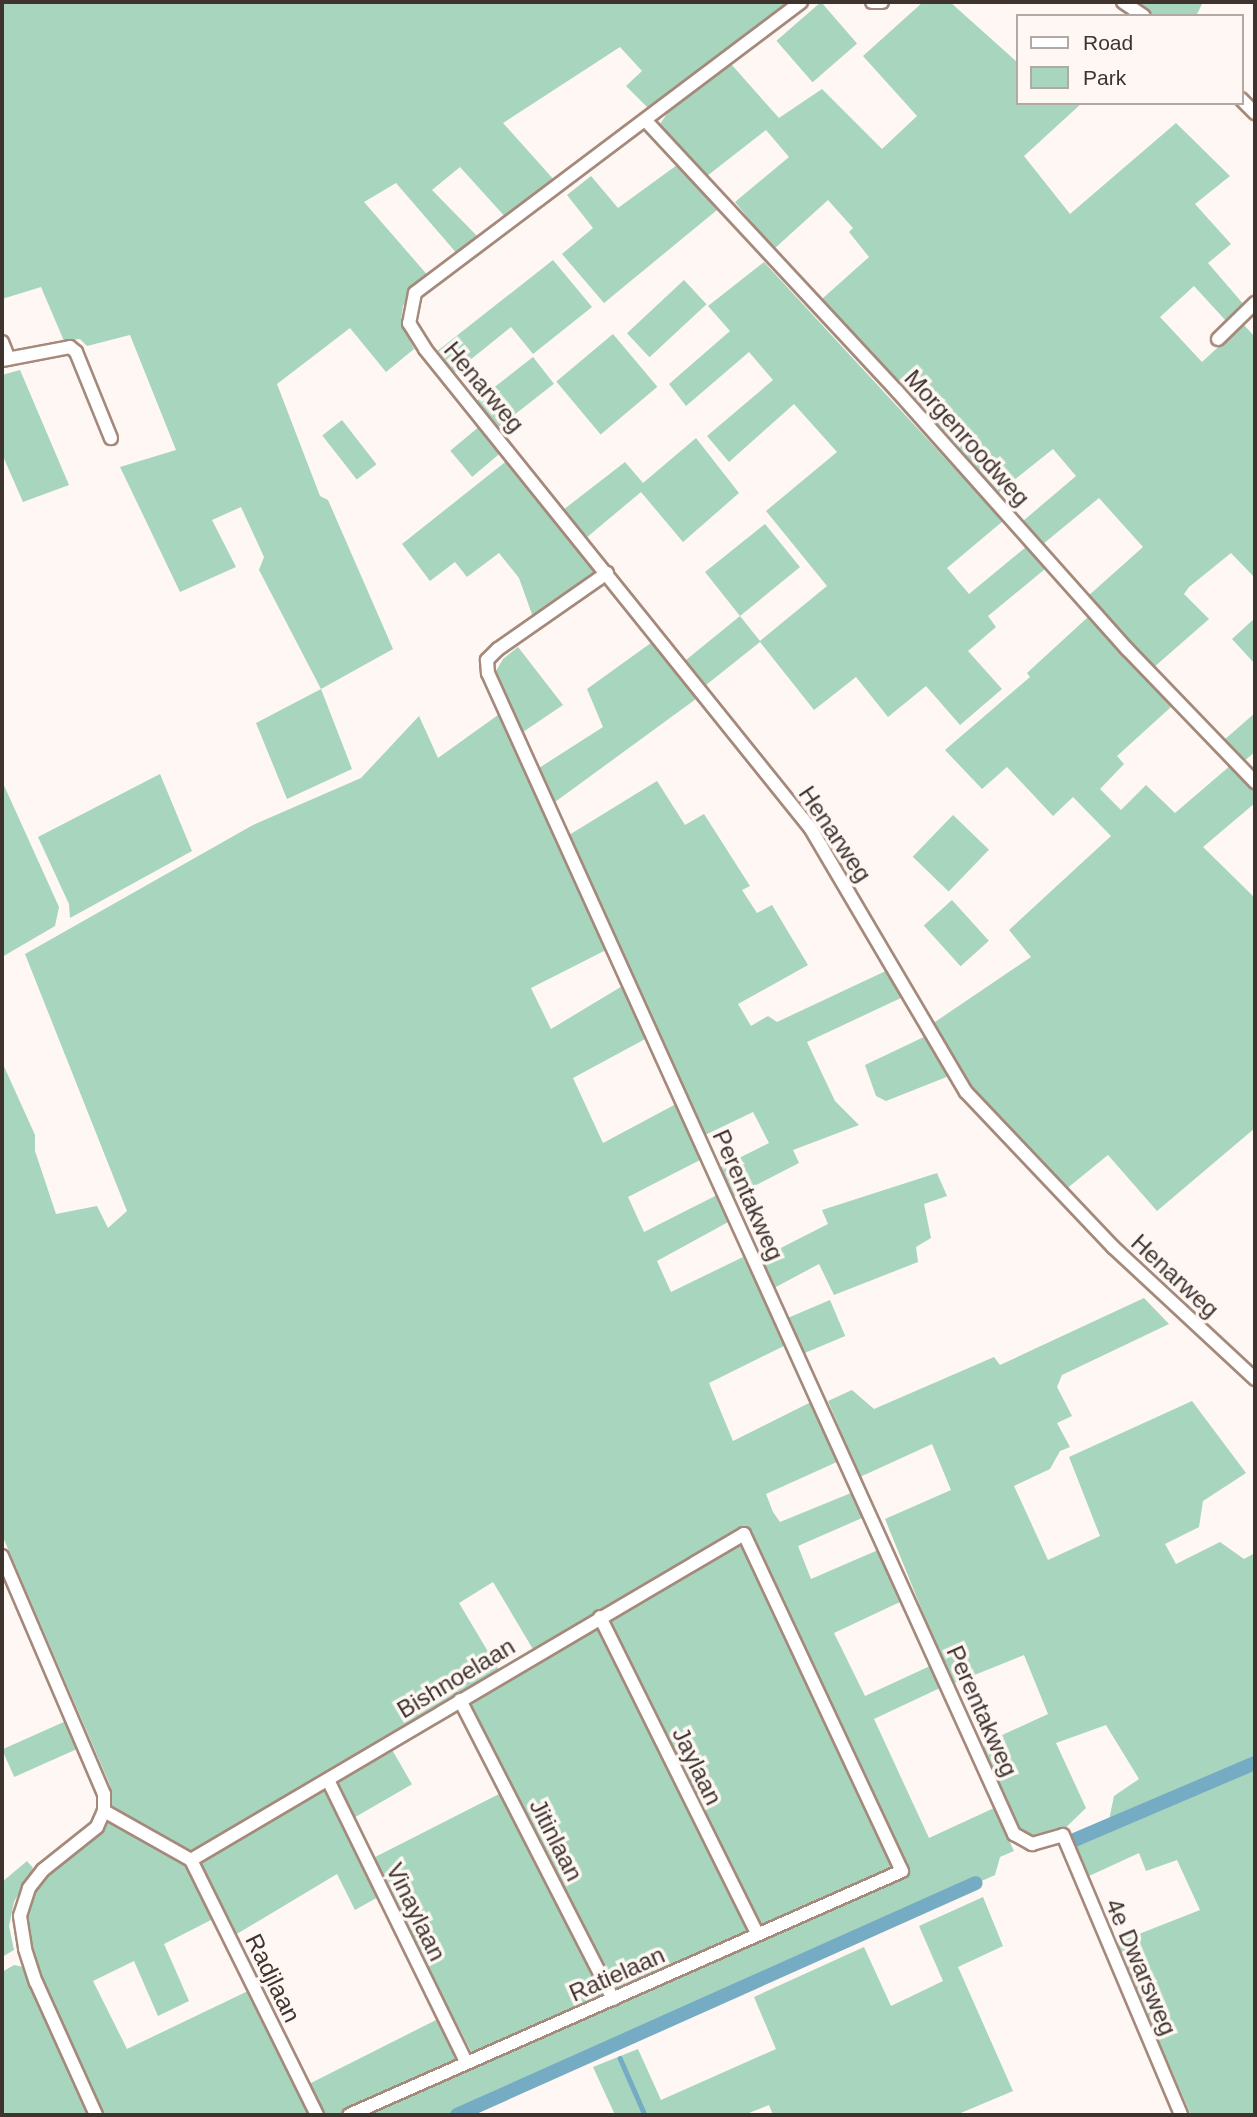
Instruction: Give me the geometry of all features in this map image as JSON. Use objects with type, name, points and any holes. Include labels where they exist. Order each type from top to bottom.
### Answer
[{"type":"street","points":[[647,122],[801,2]]},
{"type":"street","points":[[872,2],[882,2]]},
{"type":"street","points":[[1123,2],[1141,14]]},
{"type":"street","name":"Henarweg","points":[[647,122],[415,293],[408,310],[416,336],[811,829],[966,1092],[1113,1247],[1255,1379]]},
{"type":"street","name":"Morgenroodweg","points":[[647,122],[906,401],[1127,649],[1255,782]]},
{"type":"street","points":[[1218,339],[1255,303]]},
{"type":"street","points":[[2,342],[5,359],[70,347],[76,352],[111,439]]},
{"type":"street","name":"Perentakweg","points":[[607,573],[498,649],[487,660],[488,673],[1014,1834],[1032,1844],[1063,1835]]},
{"type":"street","name":"Bishnoelaan","points":[[191,1860],[744,1534],[902,1871]]},
{"type":"street","points":[[2,1556],[99,1774],[104,1811],[97,1827],[43,1870],[29,1888],[20,1916],[25,1949],[36,1982],[96,2115]]},
{"type":"street","name":"Jaylaan","points":[[600,1617],[757,1933]]},
{"type":"street","name":"Jitinlaan","points":[[460,1700],[613,1999]]},
{"type":"street","name":"Vinaylaan","points":[[328,1780],[466,2062]]},
{"type":"street","points":[[104,1811],[191,1860]]},
{"type":"street","name":"4e Dwarsweg","points":[[1063,1835],[1181,2115]]},
{"type":"street","name":"Radjlaan","points":[[191,1860],[317,2115]]},
{"type":"street","name":"Ratielaan","points":[[349,2115],[902,1871]]},
{"type":"green space","points":[[2,2],[788,2],[649,109],[626,86],[642,71],[620,47],[503,123],[555,181],[508,220],[460,167],[432,190],[481,240],[459,256],[396,183],[364,202],[430,278],[412,290],[403,306],[401,321],[414,349],[386,372],[350,328],[277,384],[320,496],[328,500],[393,649],[321,689],[259,570],[264,557],[241,507],[212,520],[236,567],[180,592],[120,467],[176,450],[130,335],[87,346],[80,339],[64,341],[41,287],[2,299]]},
{"type":"green space","points":[[821,2],[857,44],[813,82],[776,41]]},
{"type":"green space","points":[[923,2],[950,2],[1016,61],[1016,105],[1080,105],[1024,156],[1070,214],[1176,123],[1230,176],[1195,204],[1231,244],[1208,263],[1245,306],[1227,322],[1194,286],[1160,317],[1202,362],[1243,324],[1255,337],[1255,578],[1231,553],[1189,587],[1184,594],[1209,619],[1153,668],[1087,597],[1143,547],[1099,498],[1043,544],[1023,521],[1076,476],[1053,449],[998,493],[822,299],[869,257],[849,232],[853,228],[828,200],[774,249],[735,202],[789,157],[766,130],[707,176],[660,124],[671,108],[731,64],[779,118],[822,89],[882,149],[917,116],[863,56]]},
{"type":"green space","points":[[1134,2],[1203,2],[1197,14],[1151,14]]},
{"type":"green space","points":[[677,165],[717,210],[604,303],[562,254],[593,228],[567,195],[591,176],[618,208]]},
{"type":"green space","points":[[553,260],[592,307],[533,354],[511,327],[454,373],[436,352]]},
{"type":"green space","points":[[764,262],[1003,521],[947,568],[969,594],[1026,547],[1045,569],[988,616],[996,627],[968,651],[1002,689],[960,725],[926,686],[888,717],[856,677],[814,710],[760,642],[706,685],[686,660],[740,616],[760,641],[827,586],[766,511],[837,452],[794,404],[729,462],[707,436],[773,380],[749,352],[686,406],[669,384],[730,331],[708,306]]},
{"type":"green space","points":[[684,280],[707,304],[649,357],[627,333]]},
{"type":"green space","points":[[613,334],[657,387],[601,434],[556,382]]},
{"type":"green space","points":[[533,357],[554,384],[496,429],[475,402]]},
{"type":"green space","points":[[20,370],[69,485],[23,502],[2,454],[2,375]]},
{"type":"green space","points":[[342,420],[376,464],[357,480],[322,435]]},
{"type":"green space","points":[[481,425],[503,451],[472,477],[450,451]]},
{"type":"green space","points":[[696,438],[739,493],[683,542],[641,492],[586,538],[563,510],[625,462],[643,483]]},
{"type":"green space","points":[[509,459],[600,573],[534,620],[519,578],[499,553],[467,577],[455,562],[430,581],[402,544]]},
{"type":"green space","points":[[765,524],[800,567],[740,616],[705,572]]},
{"type":"green space","points":[[1088,617],[1171,707],[1117,756],[1124,764],[1100,789],[1121,810],[1146,785],[1175,813],[1231,765],[1255,790],[1255,803],[1203,847],[1255,898],[1255,1128],[1157,1211],[1108,1155],[1065,1190],[968,1092],[932,1024],[1031,957],[1009,930],[1111,836],[1073,797],[1053,816],[1007,767],[982,789],[945,750],[1030,677],[1027,673]]},
{"type":"green space","points":[[1255,618],[1255,664],[1232,639]]},
{"type":"green space","points":[[655,640],[700,696],[555,802],[539,768],[603,727],[587,689]]},
{"type":"green space","points":[[518,647],[563,705],[523,732],[493,676],[503,659]]},
{"type":"green space","points":[[321,689],[352,769],[287,799],[256,723]]},
{"type":"green space","points":[[1255,713],[1255,752],[1244,761],[1224,740]]},
{"type":"green space","points":[[498,715],[608,949],[531,988],[551,1029],[624,985],[647,1038],[573,1078],[603,1143],[676,1104],[700,1160],[628,1197],[644,1232],[719,1194],[730,1221],[657,1261],[671,1292],[743,1257],[786,1345],[709,1383],[733,1441],[811,1402],[839,1461],[766,1494],[773,1512],[780,1522],[851,1493],[862,1518],[798,1546],[811,1579],[878,1550],[900,1602],[834,1633],[865,1696],[930,1666],[940,1688],[874,1719],[929,1838],[994,1808],[1014,1851],[1000,1857],[995,1875],[457,2115],[362,2115],[907,1872],[747,1527],[534,1651],[493,1582],[459,1603],[499,1670],[191,1854],[119,1815],[112,1806],[110,1785],[2,1535],[2,1062],[35,1135],[35,1151],[56,1214],[97,1206],[108,1228],[127,1211],[25,954],[253,825],[361,778],[419,716],[438,758]]},
{"type":"green space","points":[[160,774],[192,851],[70,918],[69,904],[38,837]]},
{"type":"green space","points":[[2,781],[59,907],[55,926],[2,957]]},
{"type":"green space","points":[[657,781],[685,825],[704,814],[750,886],[742,890],[757,913],[772,905],[808,965],[738,1004],[751,1026],[768,1016],[777,1022],[890,969],[903,997],[807,1042],[835,1101],[859,1125],[793,1150],[799,1163],[733,1197],[719,1168],[769,1143],[753,1112],[703,1136],[569,835]]},
{"type":"green space","points":[[953,815],[989,850],[949,891],[913,857]]},
{"type":"green space","points":[[952,900],[989,941],[961,966],[924,925]]},
{"type":"green space","points":[[926,1036],[949,1076],[886,1101],[876,1096],[865,1065]]},
{"type":"green space","points":[[937,1173],[947,1196],[924,1204],[931,1238],[916,1247],[918,1262],[834,1295],[819,1264],[774,1288],[761,1258],[828,1224],[822,1210]]},
{"type":"green space","points":[[1144,1298],[1169,1324],[1062,1375],[1057,1387],[1072,1416],[1057,1423],[1070,1447],[1060,1451],[1050,1469],[1014,1486],[1048,1560],[1100,1536],[1069,1457],[1192,1401],[1246,1473],[1203,1501],[1199,1527],[1165,1544],[1176,1564],[1220,1542],[1244,1559],[1255,1553],[1255,2115],[1191,2115],[1116,1943],[1200,1910],[1177,1860],[1146,1871],[1139,1853],[1089,1876],[1072,1841],[1108,1825],[1114,1796],[1139,1779],[1106,1725],[1056,1743],[1086,1808],[1060,1833],[1036,1841],[1020,1835],[982,1749],[989,1741],[1048,1714],[1024,1655],[952,1684],[885,1519],[951,1490],[932,1444],[860,1477],[828,1401],[852,1390],[874,1409],[994,1357],[1000,1365]]},
{"type":"green space","points":[[830,1300],[845,1336],[803,1354],[788,1318]]},
{"type":"green space","points":[[742,1540],[896,1870],[754,1936],[600,1606]]},
{"type":"green space","points":[[598,1623],[748,1931],[612,1998],[461,1690]]},
{"type":"green space","points":[[66,1721],[78,1748],[14,1777],[2,1749]]},
{"type":"green space","points":[[391,1748],[412,1784],[355,1817],[334,1781]]},
{"type":"green space","points":[[324,1786],[380,1896],[355,1910],[337,1874],[235,1935],[198,1862]]},
{"type":"green space","points":[[501,1793],[605,1997],[477,2062],[373,1858]]},
{"type":"green space","points":[[106,1818],[184,1863],[213,1919],[164,1944],[189,2001],[158,2016],[134,1961],[93,1981],[127,2049],[250,1990],[311,2115],[105,2115],[32,1956],[25,1911],[46,1873]]},
{"type":"green space","points":[[27,1861],[33,1868],[14,1902],[9,1926],[14,1950],[2,1957],[2,1882]]},
{"type":"green space","points":[[983,1897],[1003,1946],[958,1967],[1013,2091],[956,2115],[773,2115],[769,2105],[744,2115],[615,2115],[593,2067],[638,2049],[661,2100],[776,2049],[754,1997],[864,1947],[891,2006],[943,1981],[919,1926]]},
{"type":"green space","points":[[14,1965],[23,1967],[88,2115],[2,2115],[2,1972]]},
{"type":"green space","points":[[438,2019],[458,2061],[338,2115],[321,2115],[307,2085]]},
{"type":"waterway","points":[[1072,1841],[1255,1763]]},
{"type":"waterway","points":[[457,2115],[976,1883]]},
{"type":"waterway","points":[[620,2058],[645,2115]]}]
